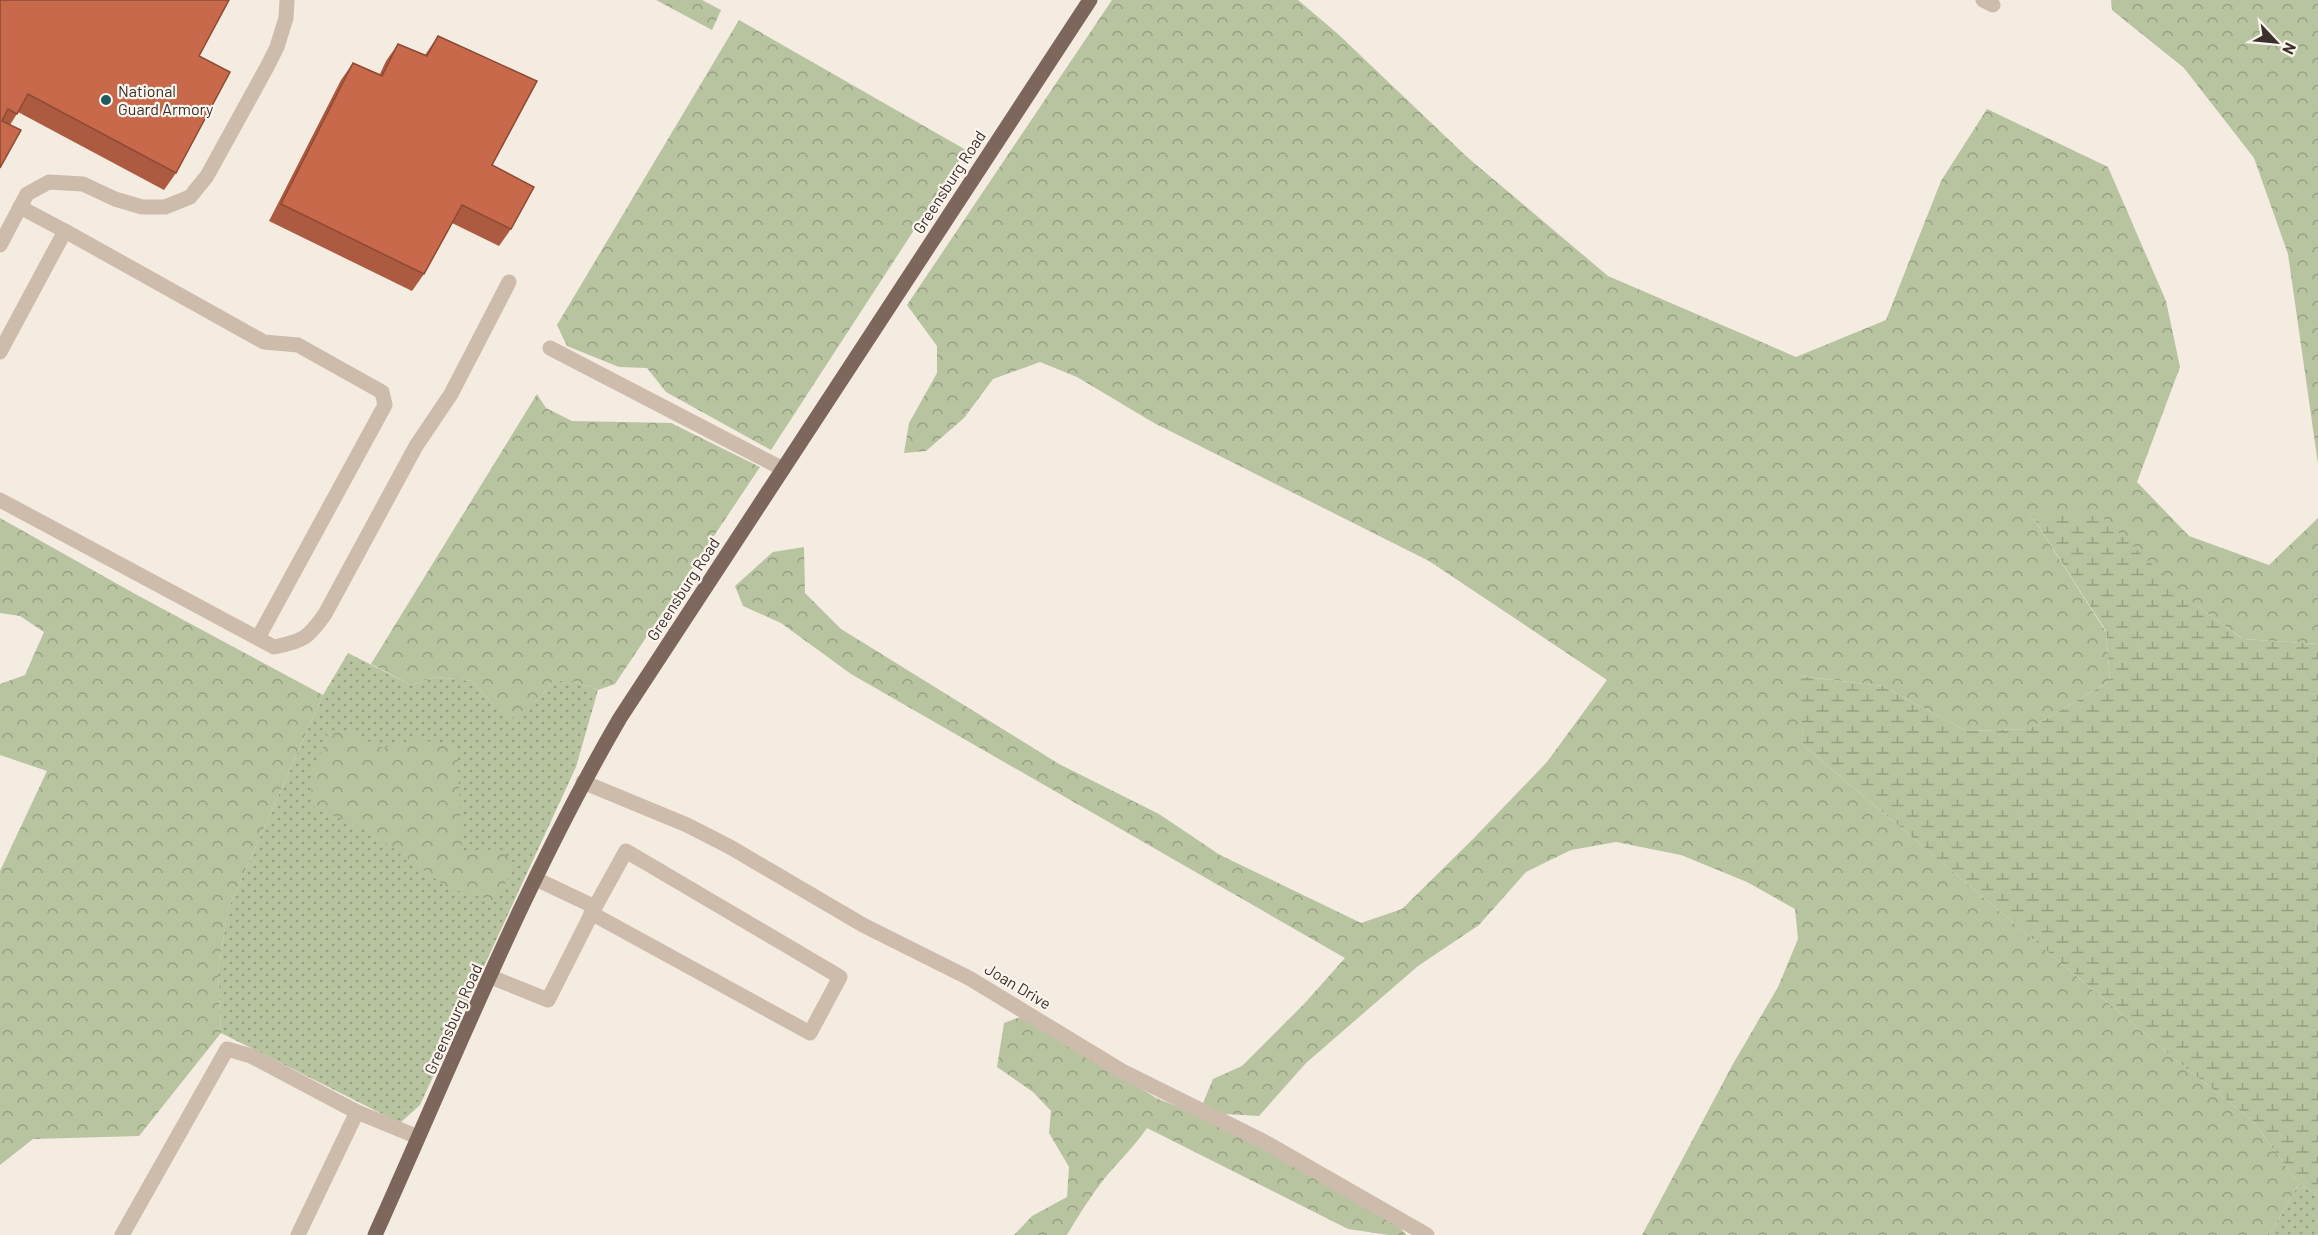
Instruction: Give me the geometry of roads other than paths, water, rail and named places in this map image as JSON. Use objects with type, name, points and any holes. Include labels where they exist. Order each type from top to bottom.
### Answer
[{"type":"main road","name":"Greensburg Road","points":[[375,1235],[536,879],[583,782],[620,718],[1090,0]]},
{"type":"lane","points":[[0,245],[27,194],[49,182],[83,184],[115,199],[142,207],[165,207],[190,197],[207,176],[277,47],[286,18],[286,0]]},
{"type":"lane","points":[[20,207],[264,342],[298,345],[382,392],[385,405],[258,638]]},
{"type":"lane","points":[[0,352],[65,231]]},
{"type":"lane","points":[[0,500],[274,647],[295,643],[310,634],[325,614],[416,446],[451,394],[509,282]]},
{"type":"lane","points":[[0,317],[14,325]]},
{"type":"lane","points":[[550,348],[783,469]]},
{"type":"lane","name":"Joan Drive","points":[[583,782],[687,825],[740,852],[863,924],[969,978],[1122,1071],[1263,1141],[1427,1235]]},
{"type":"lane","points":[[491,977],[548,1000],[593,910],[626,851],[840,977],[810,1033],[593,910],[536,879]]},
{"type":"lane","points":[[122,1235],[227,1049],[251,1056],[357,1112],[418,1137]]},
{"type":"lane","points":[[298,1235],[357,1112]]},
{"type":"place","name":"National Guard Armory","points":[[106,100]]}]
